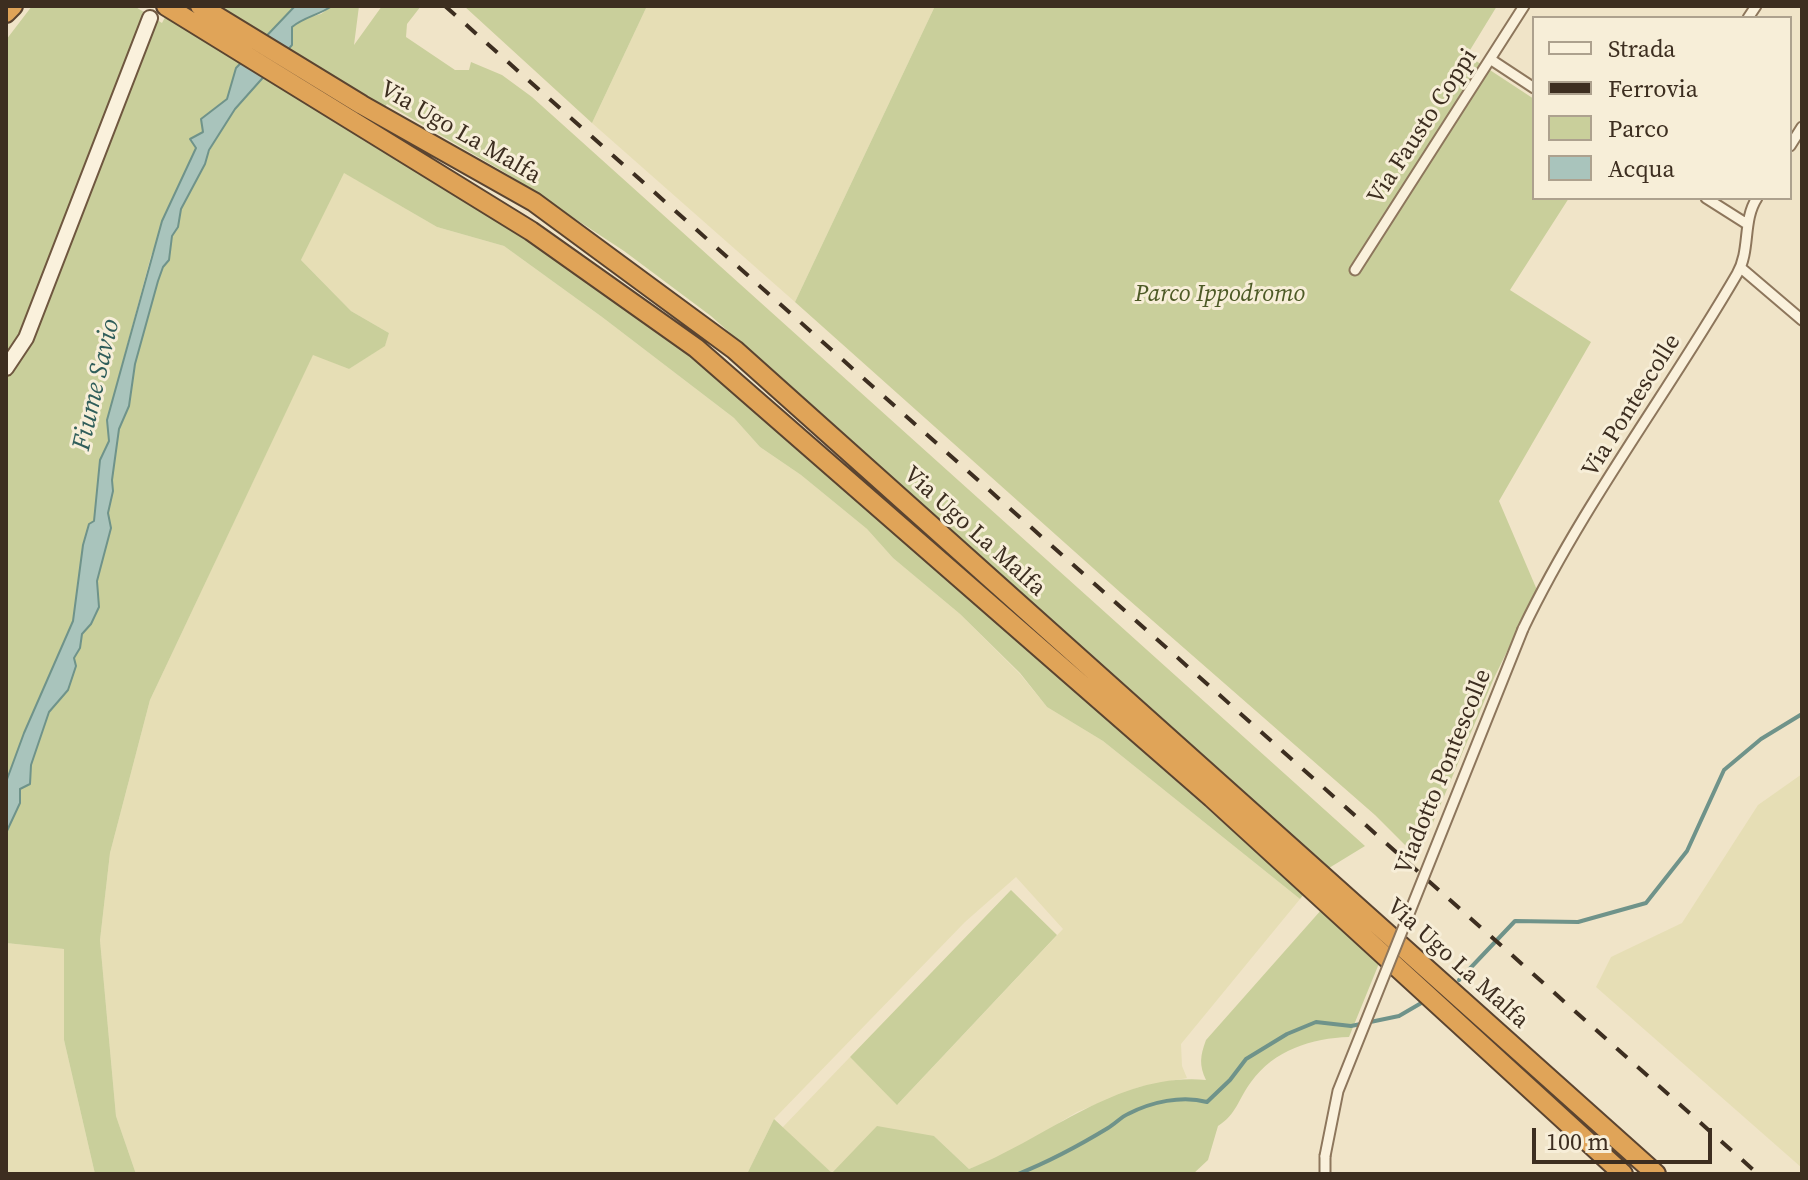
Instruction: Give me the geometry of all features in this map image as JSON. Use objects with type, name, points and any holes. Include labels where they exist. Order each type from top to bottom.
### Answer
[{"type":"highway","points":[[6,13],[13,6]]},
{"type":"highway","name":"Via Ugo La Malfa","points":[[166,6],[531,231],[696,348],[1212,798],[1623,1174]]},
{"type":"highway","name":"Via Ugo La Malfa","points":[[200,6],[362,105],[534,202],[735,350],[1656,1174]]},
{"type":"street","name":"Via Fausto Coppi","points":[[1355,270],[1524,6]]},
{"type":"street","points":[[6,368],[26,338],[150,18]]},
{"type":"street","points":[[1490,59],[1532,87]]},
{"type":"street","points":[[1709,200],[1747,224]]},
{"type":"street","name":"Via Pontescolle","points":[[1523,629],[1578,529],[1741,268],[1749,209],[1756,200]]},
{"type":"street","points":[[1741,268],[1802,320]]},
{"type":"street","name":"Viadotto Pontescolle","points":[[1325,1174],[1325,1156],[1338,1091],[1523,629]]},
{"type":"shaded area","points":[[647,6],[935,6],[795,302],[592,123]]},
{"type":"shaded area","points":[[343,172],[437,227],[504,246],[602,317],[734,418],[760,447],[801,475],[867,529],[893,558],[960,614],[1020,674],[1047,707],[1103,741],[1300,899],[1181,1044],[1182,1066],[1187,1078],[1139,1087],[1077,1112],[1004,1156],[969,1169],[934,1136],[832,1173],[782,1128],[850,1057],[898,1104],[1063,929],[1016,877],[965,922],[774,1119],[747,1174],[136,1174],[116,1116],[100,940],[110,853],[150,700],[313,354],[349,369],[385,345],[389,333],[351,311],[301,260]]},
{"type":"shaded area","points":[[1802,774],[1802,1168],[1596,987],[1611,957],[1682,923],[1758,805]]},
{"type":"shaded area","points":[[6,943],[65,949],[64,1040],[95,1174],[6,1174]]},
{"type":"green space","points":[[32,6],[134,6],[162,23],[171,6],[295,6],[236,68],[227,99],[201,119],[203,132],[151,256],[107,420],[109,441],[100,460],[94,521],[83,545],[73,621],[6,782],[6,40]]},
{"type":"green space","points":[[332,6],[359,6],[354,45],[382,6],[421,6],[407,24],[406,37],[455,70],[469,70],[471,62],[502,75],[532,97],[1365,846],[1329,868],[711,316],[624,251],[504,172],[387,104],[361,139],[516,230],[688,350],[1304,894],[1300,899],[1103,741],[1047,707],[1020,673],[960,614],[893,558],[867,529],[801,475],[760,447],[734,418],[602,317],[504,246],[437,227],[344,173],[301,260],[351,311],[389,333],[385,346],[349,369],[313,355],[150,700],[110,853],[100,940],[116,1116],[136,1174],[95,1174],[64,1040],[64,949],[6,943],[6,833],[20,789],[30,784],[31,765],[49,712],[68,690],[82,634],[99,607],[97,581],[111,528],[107,513],[113,491],[119,429],[129,405],[135,364],[158,281],[169,260],[172,236],[178,227],[181,209],[215,140],[235,109],[257,84],[292,27],[302,19],[321,14]]},
{"type":"green space","points":[[464,6],[647,6],[592,123]]},
{"type":"green space","name":"Parco Ippodromo","points":[[935,6],[1497,6],[1467,55],[1532,98],[1532,200],[1568,200],[1510,290],[1591,342],[1499,501],[1537,590],[1494,678],[1418,858],[1375,815],[795,302]]},
{"type":"green space","points":[[1011,890],[1057,935],[897,1105],[850,1057]]},
{"type":"green space","points":[[1322,909],[1380,961],[1349,1037],[1308,1043],[1282,1054],[1260,1071],[1229,1117],[1218,1126],[1208,1160],[1193,1174],[747,1174],[774,1119],[832,1173],[877,1126],[934,1136],[969,1169],[1112,1097],[1142,1086],[1173,1080],[1206,1080],[1201,1060],[1206,1040]]},
{"type":"water","points":[[295,6],[332,6],[292,27],[292,45],[235,109],[209,150],[181,209],[178,227],[172,236],[169,260],[158,281],[135,364],[129,406],[119,429],[108,513],[111,528],[97,581],[99,607],[82,634],[68,690],[49,712],[31,765],[30,784],[20,789],[20,803],[6,833],[6,782],[73,621],[83,545],[89,524],[94,521],[100,460],[109,441],[107,420],[162,221],[196,148],[190,139],[203,132],[201,119],[227,99],[236,68]]},
{"type":"waterway","points":[[1459,980],[1515,921],[1578,922],[1646,903],[1687,851],[1724,770],[1761,739],[1802,714]]},
{"type":"waterway","points":[[1018,1174],[1064,1153],[1125,1115],[1147,1106],[1177,1100],[1207,1102],[1246,1059],[1287,1034],[1316,1022],[1351,1026],[1399,1016],[1423,1002]]},
{"type":"railway","points":[[445,6],[1758,1174]]},
{"type":"water label","name":"Fiume Savio","points":[[97,385]]}]
